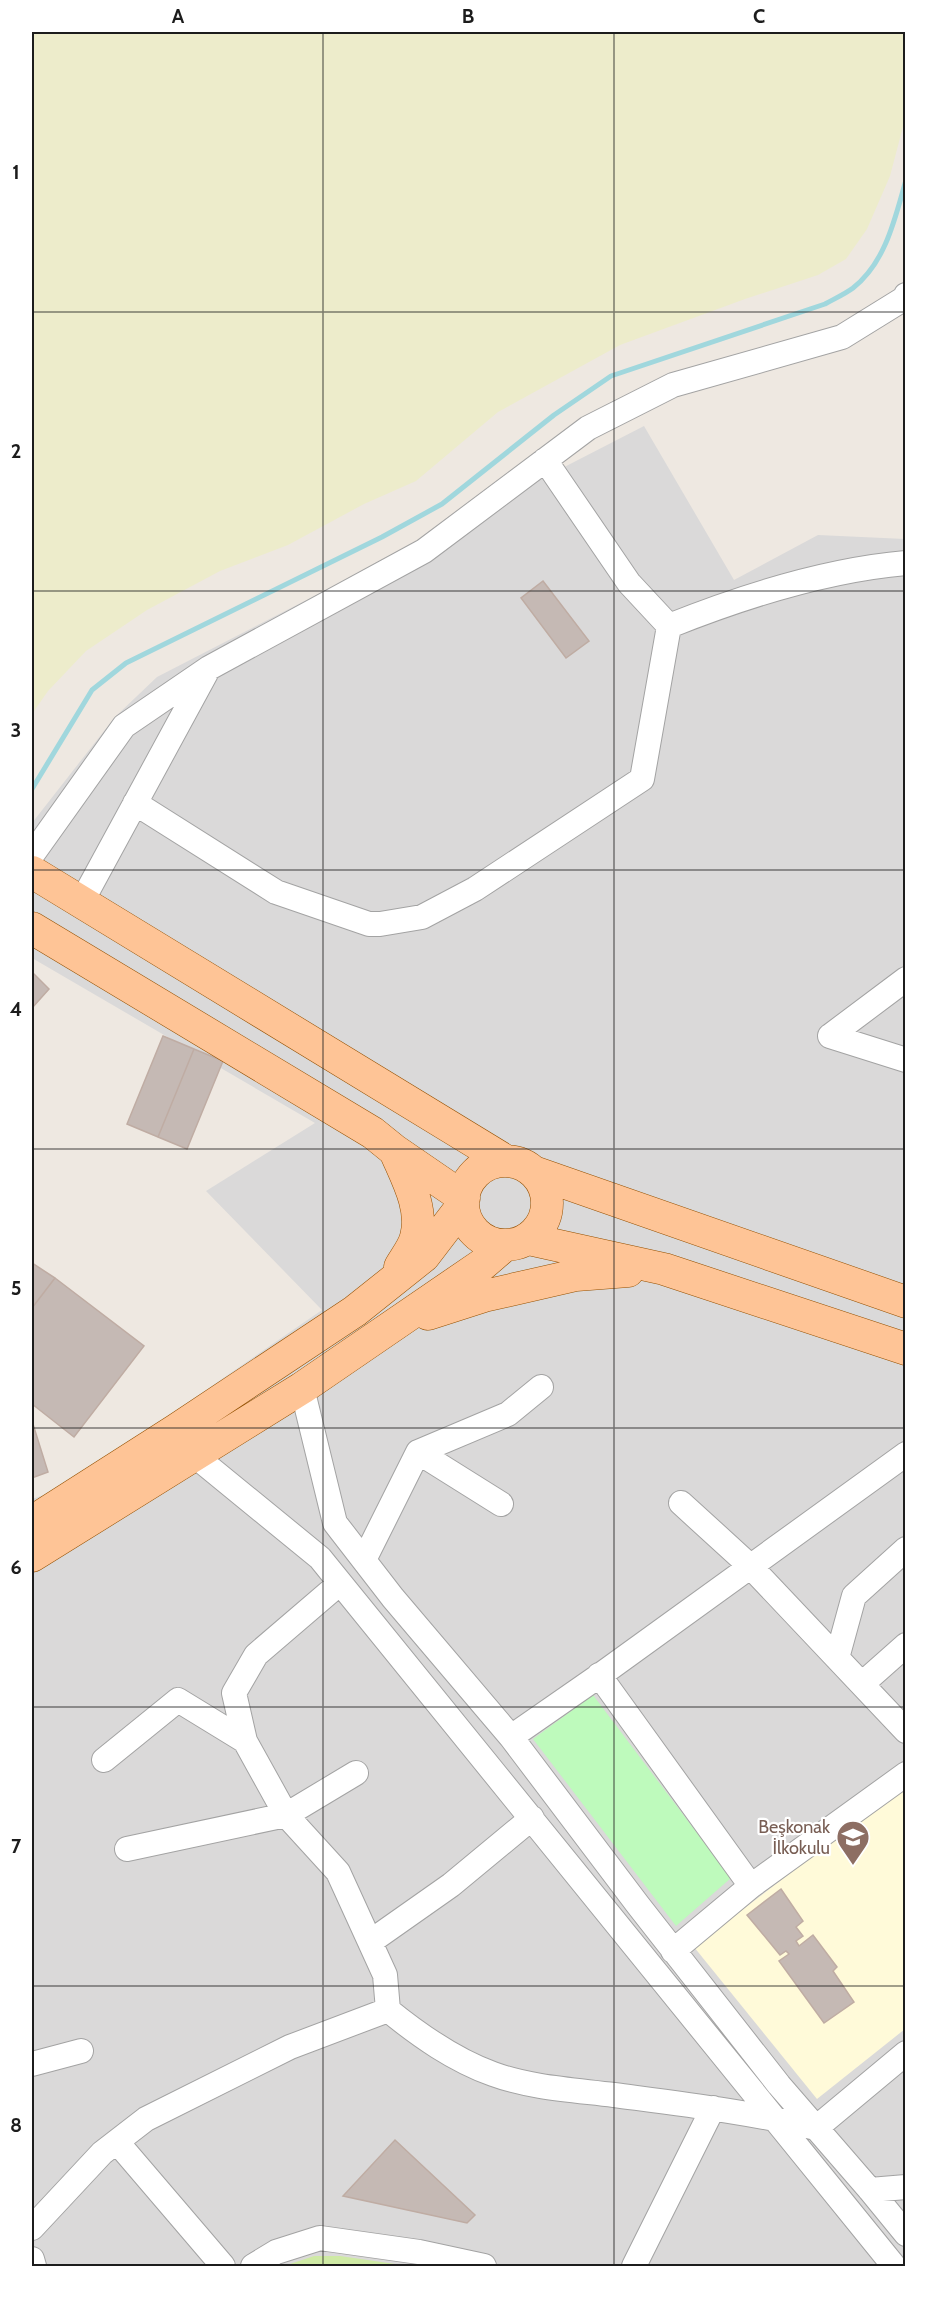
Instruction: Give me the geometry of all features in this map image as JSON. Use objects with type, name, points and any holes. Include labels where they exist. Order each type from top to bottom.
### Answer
[{"type":"main road","points":[[32,872],[520,1166],[542,1182],[547,1207],[544,1220],[537,1231],[483,1264],[302,1388],[32,1556]]},
{"type":"main road","points":[[32,928],[373,1133],[463,1201],[465,1218],[471,1229],[481,1238],[492,1243],[516,1242],[664,1269],[906,1349]]},
{"type":"main road","points":[[391,1284],[416,1238],[417,1212],[410,1185],[394,1150]]},
{"type":"main road","points":[[32,1522],[206,1410],[355,1311],[391,1284],[424,1256],[463,1201],[470,1179],[480,1169],[492,1163],[520,1166],[906,1302]]},
{"type":"main road","points":[[393,1326],[484,1296],[576,1275],[664,1269]]},
{"type":"street","points":[[32,855],[124,726],[208,668],[424,551],[588,428],[673,385],[842,337],[905,298]]},
{"type":"street","points":[[545,460],[629,583],[669,626]]},
{"type":"street","points":[[669,626],[712,609],[805,581],[869,566],[906,563]]},
{"type":"street","points":[[135,803],[276,892],[369,924],[392,924],[422,917],[475,889],[642,779],[669,626]]},
{"type":"street","points":[[81,903],[208,668]]},
{"type":"street","points":[[906,979],[830,1035],[906,1060]]},
{"type":"street","points":[[364,1560],[418,1452],[508,1414],[541,1386]]},
{"type":"street","points":[[302,1388],[335,1523],[511,1737],[779,2085],[906,2234]]},
{"type":"street","points":[[418,1452],[501,1504]]},
{"type":"street","points":[[511,1737],[906,1454]]},
{"type":"street","points":[[194,1455],[320,1558],[894,2266]]},
{"type":"street","points":[[681,1503],[750,1566],[906,1731]]},
{"type":"street","points":[[837,1658],[854,1596],[906,1550]]},
{"type":"street","points":[[340,1583],[256,1655],[234,1693],[245,1741],[286,1815],[338,1872],[385,1974],[388,2010],[432,2043],[461,2060],[493,2074],[534,2085],[713,2108],[774,2118],[816,2128]]},
{"type":"street","points":[[862,1684],[906,1645]]},
{"type":"street","points":[[599,1675],[751,1886]]},
{"type":"street","points":[[104,1760],[178,1701],[245,1741]]},
{"type":"street","points":[[127,1849],[286,1815],[356,1773]]},
{"type":"street","points":[[673,1950],[751,1886],[906,1774]]},
{"type":"street","points":[[370,1942],[451,1885],[532,1818]]},
{"type":"street","points":[[32,2228],[102,2153],[146,2119],[280,2052],[388,2010]]},
{"type":"street","points":[[32,2064],[81,2051]]},
{"type":"street","points":[[816,2128],[906,2053]]},
{"type":"street","points":[[634,2266],[713,2108]]},
{"type":"street","points":[[117,2142],[223,2266]]},
{"type":"street","points":[[870,2190],[906,2187]]},
{"type":"street","points":[[253,2266],[276,2252],[320,2238],[419,2252],[479,2266]]},
{"type":"street","points":[[32,2259],[34,2266]]},
{"type":"shaded area","points":[[644,426],[734,580],[818,535],[905,539],[905,2266],[32,2266],[32,1499],[62,1489],[322,1310],[206,1191],[315,1123],[32,958],[32,823],[115,717],[157,677]]},
{"type":"shaded area","name":"Beşkonak İlkokulu","points":[[905,1785],[905,2029],[817,2099],[694,1947]]},
{"type":"green space","points":[[32,32],[905,32],[905,119],[890,176],[867,229],[846,259],[818,275],[620,345],[498,412],[416,481],[364,504],[288,545],[220,571],[147,610],[86,651],[48,691],[32,714]]},
{"type":"green space","points":[[593,1695],[731,1878],[676,1926],[533,1739]]},
{"type":"green space","points":[[314,2256],[340,2256],[409,2266],[284,2266]]},
{"type":"building","points":[[543,581],[589,641],[566,658],[521,598]]},
{"type":"building","points":[[32,972],[49,989],[32,1008]]},
{"type":"building","points":[[163,1036],[194,1049],[158,1137],[127,1124]]},
{"type":"building","points":[[194,1049],[223,1061],[187,1149],[158,1137]]},
{"type":"building","points":[[32,1263],[55,1278],[32,1308]]},
{"type":"building","points":[[55,1278],[144,1346],[74,1437],[32,1404],[32,1308]]},
{"type":"building","points":[[32,1421],[48,1472],[32,1478]]},
{"type":"building","points":[[781,1889],[803,1921],[796,1927],[803,1936],[796,1941],[799,1946],[813,1935],[837,1967],[833,1971],[854,2002],[824,2023],[779,1961],[789,1954],[786,1951],[780,1955],[747,1915]]},
{"type":"building","points":[[395,2140],[475,2215],[467,2223],[343,2196]]},
{"type":"waterway","points":[[32,789],[92,690],[126,663],[382,537],[442,504],[554,415],[611,376],[825,304],[850,290],[874,266],[888,238],[906,180]]},
{"type":"place","name":"Beşkonak İlkokulu","points":[[853,1866]]}]
